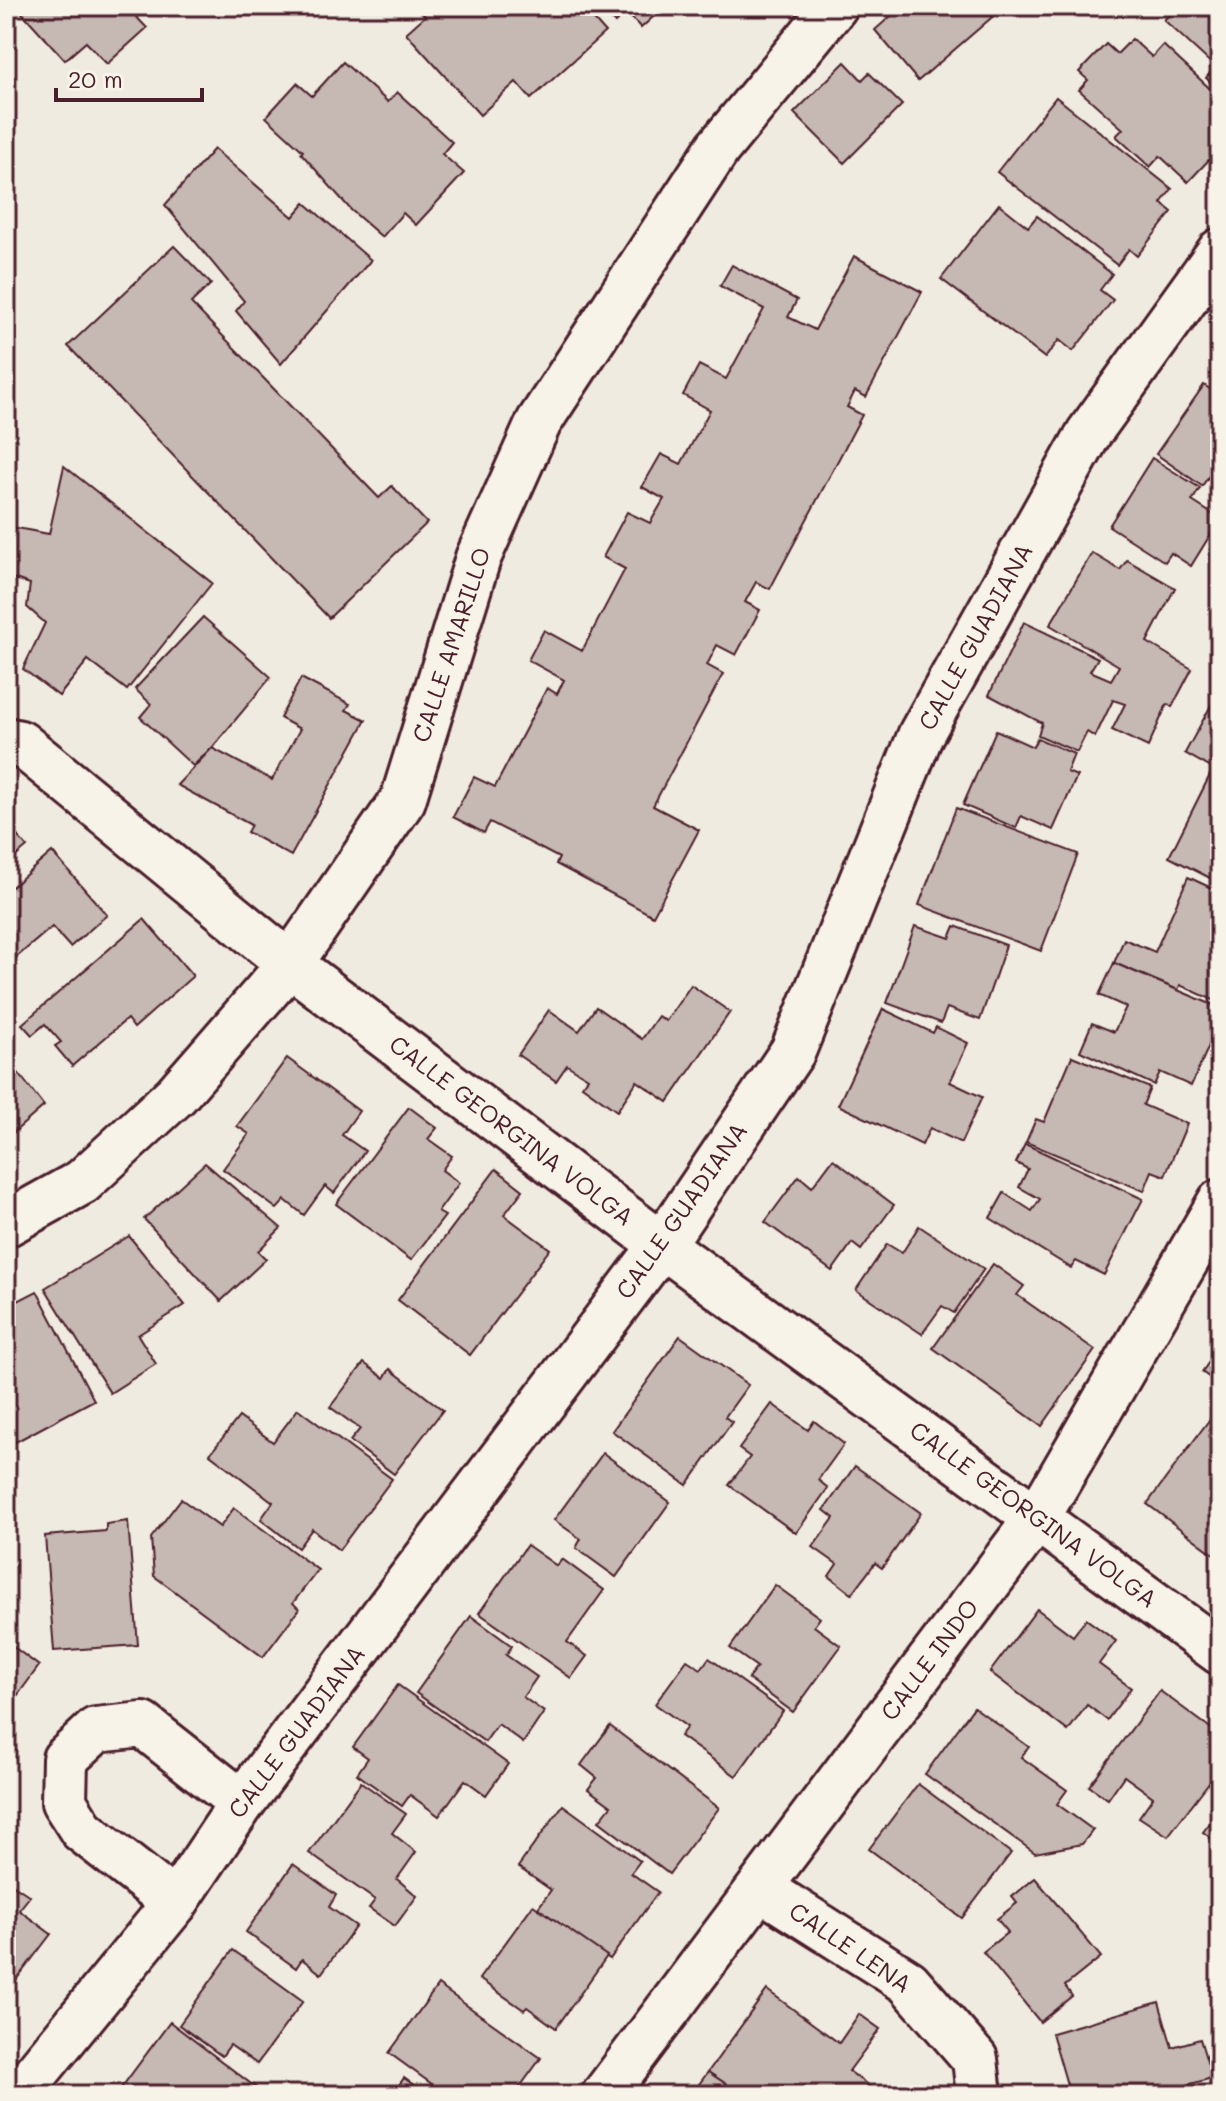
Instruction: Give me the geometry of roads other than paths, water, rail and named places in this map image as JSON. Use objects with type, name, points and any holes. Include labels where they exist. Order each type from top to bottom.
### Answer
[{"type":"street","name":"CALLE AMARILLO","points":[[6,1224],[82,1182],[176,1095],[290,964],[403,800],[478,558],[539,422],[718,148],[835,6]]},
{"type":"street","name":"CALLE GUADIANA","points":[[18,2095],[175,1903],[242,1803],[662,1245],[793,1051],[921,734],[1089,433],[1220,251]]},
{"type":"street","name":"CALLE GEORGINA VOLGA","points":[[6,740],[20,743],[290,964],[662,1245],[1220,1652]]},
{"type":"street","name":"CALLE INDO","points":[[604,2095],[1037,1518],[1220,1202]]},
{"type":"street","points":[[175,1903],[82,1830],[64,1802],[65,1759],[96,1730],[143,1725],[242,1803]]},
{"type":"street","name":"CALLE LENA","points":[[760,1888],[908,1982],[975,2059],[979,2095]]}]
